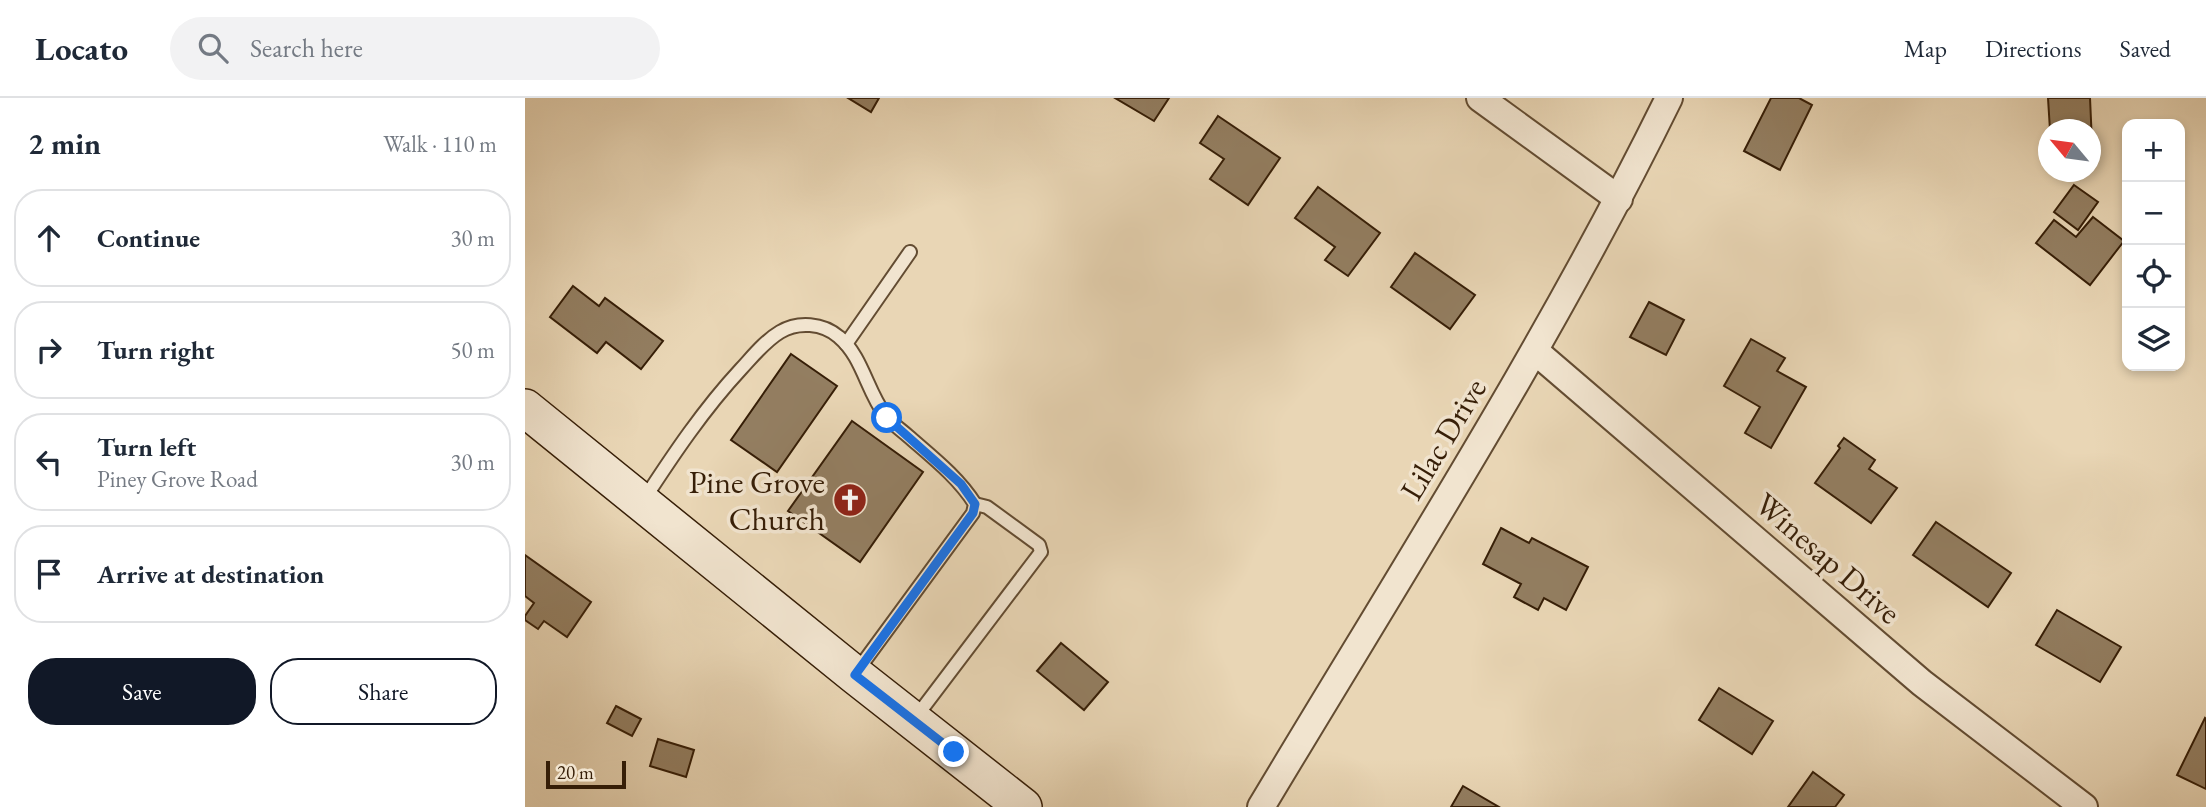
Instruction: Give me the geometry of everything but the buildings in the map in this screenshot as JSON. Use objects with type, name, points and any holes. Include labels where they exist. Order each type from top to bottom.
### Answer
[{"type":"main road","points":[[525,408],[1023,807]]},
{"type":"street","points":[[1480,98],[1619,199]]},
{"type":"street","name":"Lilac Drive","points":[[1261,807],[1535,351],[1619,199],[1669,98]]},
{"type":"street","name":"Winesap Drive","points":[[1535,351],[1922,683],[2084,807]]},
{"type":"lane","points":[[846,344],[910,252]]},
{"type":"lane","points":[[643,502],[686,435],[759,349],[781,331],[799,325],[820,326],[838,336],[846,344],[887,418],[961,484],[975,504],[987,507],[1039,545],[1041,552],[914,720]]},
{"type":"lane","points":[[855,675],[973,513],[975,504]]},
{"type":"place","name":"Pine Grove Church","points":[[850,500]]},
{"type":"route","points":[[887,418],[943,466],[961,484],[975,504],[973,513],[855,675],[954,752]]}]
